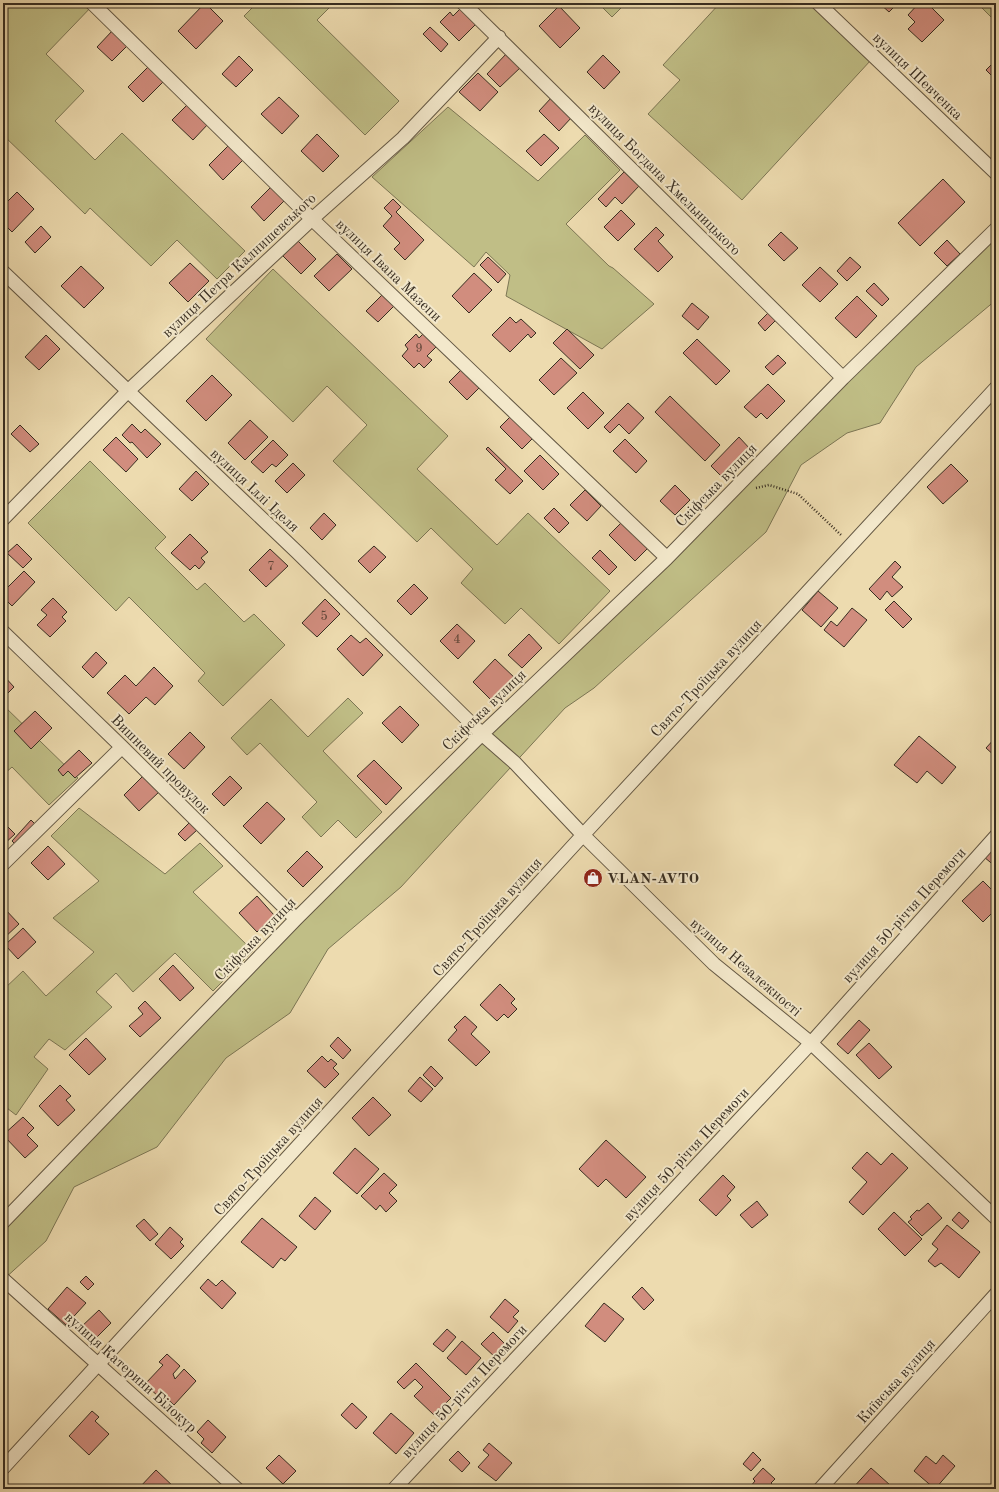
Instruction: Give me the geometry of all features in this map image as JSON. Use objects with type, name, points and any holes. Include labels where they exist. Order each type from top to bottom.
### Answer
[{"type":"street","name":"вулиця Івана Мазепи","points":[[92,3],[312,219],[667,558]]},
{"type":"street","name":"вулиця Богдана Хмельницького","points":[[463,3],[843,378]]},
{"type":"street","name":"вулиця Шевченка","points":[[818,3],[996,173]]},
{"type":"street","name":"вулиця Петра Калнишевського","points":[[3,518],[128,391],[312,219],[403,138],[499,37]]},
{"type":"street","name":"Скіфська вулиця","points":[[3,1222],[296,919],[482,734],[667,558],[843,378],[996,229]]},
{"type":"street","name":"вулиця Іллі Іделя","points":[[3,272],[297,552],[482,734]]},
{"type":"street","name":"Свято-Троїцька вулиця","points":[[3,1468],[583,835],[996,388]]},
{"type":"street","name":"Вишневий провулок","points":[[3,632],[296,919]]},
{"type":"street","name":"вулиця Незалежності","points":[[482,734],[515,763],[583,835],[714,964],[811,1043],[996,1218]]},
{"type":"street","points":[[3,864],[122,747]]},
{"type":"street","name":"вулиця 50-річчя Перемоги","points":[[394,1489],[811,1043],[996,836]]},
{"type":"street","name":"вулиця Катерини Білокур","points":[[3,1279],[237,1489]]},
{"type":"street","name":"Київська вулиця","points":[[820,1489],[996,1294]]},
{"type":"path","points":[[755,488],[769,485],[798,494],[852,545]]},
{"type":"shaded area","points":[[3,3],[95,3],[46,54],[84,91],[55,121],[95,160],[122,133],[245,251],[217,279],[177,240],[151,266],[90,208],[85,214],[3,135]]},
{"type":"shaded area","points":[[249,3],[334,3],[317,20],[399,101],[365,135],[244,16],[253,7]]},
{"type":"shaded area","points":[[598,3],[626,3],[612,17]]},
{"type":"shaded area","points":[[720,3],[809,3],[871,60],[742,200],[648,114],[680,80],[663,65]]},
{"type":"shaded area","points":[[977,3],[996,3],[996,22]]},
{"type":"shaded area","points":[[448,107],[538,181],[585,135],[620,170],[566,224],[609,266],[654,304],[602,349],[506,296],[510,275],[486,252],[474,267],[372,177]]},
{"type":"shaded area","points":[[996,229],[996,300],[916,367],[880,423],[847,433],[801,465],[766,532],[594,688],[565,708],[401,887],[328,949],[290,1013],[226,1058],[157,1147],[74,1187],[46,1241],[3,1280],[3,1222],[296,919]]},
{"type":"shaded area","points":[[273,269],[448,436],[417,469],[497,545],[528,513],[610,591],[559,644],[521,608],[505,624],[461,583],[473,569],[431,528],[417,542],[333,461],[367,425],[327,386],[293,422],[206,339]]},
{"type":"shaded area","points":[[90,461],[166,537],[155,548],[197,590],[205,583],[244,622],[254,614],[285,645],[223,706],[198,681],[205,673],[129,597],[116,611],[28,523]]},
{"type":"shaded area","points":[[348,698],[363,713],[323,751],[382,812],[356,838],[338,820],[321,837],[302,817],[317,802],[260,743],[247,755],[231,738],[271,699],[308,737]]},
{"type":"shaded area","points":[[3,705],[78,778],[49,805],[12,767],[3,775]]},
{"type":"shaded area","points":[[79,808],[165,874],[200,843],[223,866],[193,892],[253,951],[213,991],[175,953],[133,992],[116,973],[96,992],[112,1007],[65,1050],[49,1039],[34,1057],[48,1069],[16,1115],[3,1105],[3,990],[23,971],[46,996],[94,952],[53,918],[99,881],[51,836]]},
{"type":"building","points":[[205,3],[223,21],[196,49],[178,31]]},
{"type":"building","points":[[879,3],[898,3],[889,12]]},
{"type":"building","points":[[919,3],[927,3],[944,20],[922,42],[908,29],[915,22],[908,15]]},
{"type":"building","points":[[559,6],[580,28],[560,48],[539,26]]},
{"type":"building","points":[[460,9],[476,24],[459,41],[440,22],[450,12],[453,16]]},
{"type":"building","points":[[430,27],[448,44],[441,52],[423,34]]},
{"type":"building","points":[[113,30],[128,45],[112,61],[97,47]]},
{"type":"building","points":[[508,52],[522,66],[500,87],[487,74]]},
{"type":"building","points":[[603,55],[620,72],[604,89],[587,72]]},
{"type":"building","points":[[239,56],[253,70],[236,87],[222,74]]},
{"type":"building","points":[[996,60],[996,80],[986,70]]},
{"type":"building","points":[[150,65],[165,80],[143,102],[128,87]]},
{"type":"building","points":[[478,73],[498,92],[480,111],[459,92]]},
{"type":"building","points":[[279,97],[299,116],[282,134],[261,114]]},
{"type":"building","points":[[552,97],[572,117],[559,131],[539,111]]},
{"type":"building","points":[[189,103],[209,123],[193,140],[172,120]]},
{"type":"building","points":[[317,134],[339,156],[323,172],[301,151]]},
{"type":"building","points":[[544,134],[559,148],[541,166],[526,151]]},
{"type":"building","points":[[230,144],[245,158],[223,180],[209,165]]},
{"type":"building","points":[[624,172],[639,186],[622,204],[615,197],[606,207],[598,199]]},
{"type":"building","points":[[943,179],[965,202],[920,246],[898,223]]},
{"type":"building","points":[[274,184],[287,198],[264,221],[251,207]]},
{"type":"building","points":[[17,192],[34,209],[12,232],[3,223],[3,206]]},
{"type":"building","points":[[393,199],[401,207],[396,212],[424,240],[405,260],[394,249],[400,243],[383,226],[392,216],[384,208]]},
{"type":"building","points":[[621,210],[635,224],[618,241],[604,227]]},
{"type":"building","points":[[41,226],[51,237],[35,253],[25,242]]},
{"type":"building","points":[[656,227],[664,235],[658,241],[673,257],[658,272],[634,249]]},
{"type":"building","points":[[781,232],[798,248],[784,261],[768,245]]},
{"type":"building","points":[[947,240],[960,254],[947,266],[934,253]]},
{"type":"building","points":[[298,241],[316,259],[301,274],[283,256]]},
{"type":"building","points":[[337,254],[352,269],[329,291],[314,276]]},
{"type":"building","points":[[488,257],[506,274],[498,283],[480,265]]},
{"type":"building","points":[[850,257],[861,267],[847,281],[837,271]]},
{"type":"building","points":[[190,263],[209,281],[188,302],[169,283]]},
{"type":"building","points":[[81,266],[104,288],[84,308],[61,286]]},
{"type":"building","points":[[820,267],[838,284],[820,302],[802,285]]},
{"type":"building","points":[[474,273],[492,290],[469,313],[452,296]]},
{"type":"building","points":[[874,283],[889,299],[882,306],[866,291]]},
{"type":"building","points":[[385,292],[397,303],[378,322],[366,311]]},
{"type":"building","points":[[857,296],[877,316],[856,338],[835,318]]},
{"type":"building","points":[[692,303],[709,317],[698,330],[682,316]]},
{"type":"building","points":[[772,309],[780,316],[765,331],[758,323]]},
{"type":"building","points":[[510,317],[516,323],[521,319],[536,333],[531,338],[528,334],[510,352],[492,335]]},
{"type":"building","points":[[567,329],[594,355],[580,369],[553,343]]},
{"type":"building","points":[[426,331],[439,344],[427,356],[432,360],[424,368],[419,363],[414,368],[402,356],[408,349],[405,345],[416,334],[419,338]]},
{"type":"building","points":[[46,335],[60,349],[39,370],[25,357]]},
{"type":"building","points":[[697,339],[730,371],[716,385],[683,353]]},
{"type":"building","points":[[778,355],[786,363],[773,375],[765,367]]},
{"type":"building","points":[[561,358],[577,373],[554,395],[539,380]]},
{"type":"building","points":[[463,368],[481,386],[467,400],[449,382]]},
{"type":"building","points":[[212,375],[232,395],[206,421],[186,401]]},
{"type":"building","points":[[768,384],[785,401],[767,419],[761,413],[756,418],[744,407]]},
{"type":"building","points":[[583,392],[604,413],[588,429],[567,408]]},
{"type":"building","points":[[670,396],[720,445],[705,461],[655,412]]},
{"type":"building","points":[[628,403],[644,418],[629,434],[619,424],[610,433],[604,427]]},
{"type":"building","points":[[513,414],[535,436],[522,449],[500,427]]},
{"type":"building","points":[[250,420],[268,437],[245,460],[228,443]]},
{"type":"building","points":[[132,424],[141,433],[145,429],[161,444],[147,458],[132,442],[130,443],[122,435]]},
{"type":"building","points":[[20,425],[39,444],[30,452],[11,434]]},
{"type":"building","points":[[116,437],[138,459],[126,472],[103,450]]},
{"type":"building","points":[[739,437],[751,450],[723,478],[711,466]]},
{"type":"building","points":[[625,439],[647,461],[636,473],[613,451]]},
{"type":"building","points":[[273,440],[288,455],[276,467],[272,464],[263,473],[251,462]]},
{"type":"building","points":[[488,447],[523,481],[510,494],[495,480],[506,469],[486,449]]},
{"type":"building","points":[[540,455],[559,474],[543,490],[524,471]]},
{"type":"building","points":[[293,463],[305,475],[287,493],[275,481]]},
{"type":"building","points":[[951,464],[968,481],[943,504],[927,487]]},
{"type":"building","points":[[196,471],[209,484],[192,501],[179,489]]},
{"type":"building","points":[[675,485],[690,500],[675,515],[660,501]]},
{"type":"building","points":[[585,490],[601,506],[587,521],[570,505]]},
{"type":"building","points":[[554,508],[569,523],[559,533],[544,518]]},
{"type":"building","points":[[324,513],[336,525],[322,540],[310,528]]},
{"type":"building","points":[[623,521],[649,547],[635,561],[609,535]]},
{"type":"building","points":[[190,534],[208,552],[201,558],[205,562],[199,569],[195,565],[190,570],[171,553]]},
{"type":"building","points":[[17,544],[32,559],[23,568],[7,553]]},
{"type":"building","points":[[374,546],[386,557],[370,573],[358,561]]},
{"type":"building","points":[[270,549],[288,566],[266,587],[249,570]]},
{"type":"building","points":[[600,550],[617,567],[609,575],[592,558]]},
{"type":"building","points":[[895,561],[901,567],[892,577],[903,587],[892,597],[887,591],[880,600],[869,589]]},
{"type":"building","points":[[24,571],[35,582],[12,606],[3,597],[3,592]]},
{"type":"building","points":[[414,584],[428,598],[411,615],[397,601]]},
{"type":"building","points":[[818,591],[838,608],[821,627],[802,610]]},
{"type":"building","points":[[53,598],[67,612],[62,617],[66,621],[50,637],[37,625],[47,615],[41,610]]},
{"type":"building","points":[[325,599],[340,614],[317,637],[302,623]]},
{"type":"building","points":[[894,601],[912,619],[903,628],[885,610]]},
{"type":"building","points":[[852,608],[867,620],[844,647],[824,630],[831,621],[837,626]]},
{"type":"building","points":[[457,624],[475,641],[458,659],[440,641]]},
{"type":"building","points":[[529,634],[542,648],[522,668],[508,655]]},
{"type":"building","points":[[351,635],[360,643],[366,638],[383,655],[363,676],[337,649]]},
{"type":"building","points":[[96,652],[107,663],[93,678],[82,667]]},
{"type":"building","points":[[495,659],[517,680],[494,703],[473,682]]},
{"type":"building","points":[[154,667],[173,686],[155,705],[146,697],[129,714],[107,693],[125,675],[136,686]]},
{"type":"building","points":[[3,675],[14,687],[3,698]]},
{"type":"building","points":[[400,706],[419,725],[402,743],[382,723]]},
{"type":"building","points":[[35,711],[52,728],[31,749],[14,731]]},
{"type":"building","points":[[190,732],[205,747],[184,769],[168,754]]},
{"type":"building","points":[[919,736],[956,767],[942,784],[927,771],[917,783],[894,765]]},
{"type":"building","points":[[996,737],[996,757],[986,748]]},
{"type":"building","points":[[79,750],[92,763],[75,778],[68,771],[63,776],[58,770]]},
{"type":"building","points":[[374,760],[402,788],[386,805],[357,776]]},
{"type":"building","points":[[144,775],[160,791],[139,811],[124,795]]},
{"type":"building","points":[[230,776],[242,788],[224,806],[212,794]]},
{"type":"building","points":[[267,802],[285,819],[261,844],[243,826]]},
{"type":"building","points":[[31,820],[38,827],[19,848],[12,841]]},
{"type":"building","points":[[3,822],[15,834],[3,845]]},
{"type":"building","points":[[190,822],[197,830],[185,841],[178,834]]},
{"type":"building","points":[[996,843],[996,867],[984,857]]},
{"type":"building","points":[[48,846],[65,864],[48,880],[31,863]]},
{"type":"building","points":[[307,851],[323,867],[303,887],[287,871]]},
{"type":"building","points":[[983,881],[996,894],[996,909],[983,922],[962,901]]},
{"type":"building","points":[[257,896],[274,915],[257,932],[239,913]]},
{"type":"building","points":[[3,907],[19,924],[3,939]]},
{"type":"building","points":[[23,928],[36,942],[18,959],[5,945]]},
{"type":"building","points":[[173,965],[194,988],[180,1001],[159,979]]},
{"type":"building","points":[[500,984],[515,999],[511,1003],[517,1009],[508,1018],[504,1014],[497,1021],[480,1005]]},
{"type":"building","points":[[145,1001],[161,1018],[140,1037],[129,1026],[143,1014],[138,1008]]},
{"type":"building","points":[[465,1016],[477,1027],[471,1034],[490,1052],[476,1066],[448,1040],[457,1030],[454,1027]]},
{"type":"building","points":[[859,1020],[870,1030],[848,1054],[837,1044]]},
{"type":"building","points":[[338,1037],[351,1050],[343,1059],[330,1046]]},
{"type":"building","points":[[86,1038],[106,1059],[89,1075],[69,1055]]},
{"type":"building","points":[[869,1043],[892,1067],[879,1079],[856,1055]]},
{"type":"building","points":[[322,1056],[328,1062],[331,1059],[337,1064],[333,1068],[339,1074],[325,1088],[307,1071]]},
{"type":"building","points":[[431,1066],[443,1078],[435,1087],[423,1075]]},
{"type":"building","points":[[420,1077],[433,1089],[421,1102],[408,1091]]},
{"type":"building","points":[[60,1085],[71,1096],[66,1100],[75,1110],[58,1126],[39,1106]]},
{"type":"building","points":[[373,1097],[391,1115],[369,1136],[352,1118]]},
{"type":"building","points":[[23,1117],[34,1128],[27,1135],[38,1146],[25,1158],[3,1135]]},
{"type":"building","points":[[606,1140],[646,1177],[626,1198],[606,1179],[598,1187],[579,1169]]},
{"type":"building","points":[[355,1148],[379,1169],[357,1194],[333,1173]]},
{"type":"building","points":[[867,1152],[881,1165],[892,1153],[908,1168],[863,1215],[849,1202],[867,1182],[852,1168]]},
{"type":"building","points":[[384,1173],[397,1185],[389,1193],[397,1201],[386,1212],[380,1205],[376,1210],[361,1196]]},
{"type":"building","points":[[723,1175],[735,1187],[727,1196],[731,1200],[716,1216],[699,1200]]},
{"type":"building","points":[[315,1197],[331,1211],[315,1230],[299,1216]]},
{"type":"building","points":[[757,1201],[768,1215],[752,1228],[740,1215]]},
{"type":"building","points":[[928,1203],[942,1218],[922,1236],[908,1222],[912,1219],[910,1217],[917,1210],[919,1211]]},
{"type":"building","points":[[894,1212],[922,1239],[905,1256],[878,1229]]},
{"type":"building","points":[[959,1212],[969,1221],[962,1229],[952,1220]]},
{"type":"building","points":[[262,1218],[297,1247],[285,1261],[281,1258],[273,1268],[241,1242]]},
{"type":"building","points":[[144,1219],[158,1234],[150,1241],[136,1226]]},
{"type":"building","points":[[947,1225],[980,1252],[959,1278],[941,1263],[935,1267],[928,1261],[938,1249],[932,1244]]},
{"type":"building","points":[[170,1227],[183,1239],[180,1242],[184,1246],[171,1259],[155,1244]]},
{"type":"building","points":[[86,1276],[94,1284],[88,1290],[80,1282]]},
{"type":"building","points":[[208,1279],[216,1286],[222,1280],[236,1293],[222,1309],[200,1288]]},
{"type":"building","points":[[67,1287],[86,1303],[66,1325],[48,1309]]},
{"type":"building","points":[[642,1287],[654,1300],[644,1310],[632,1297]]},
{"type":"building","points":[[505,1299],[519,1311],[513,1317],[518,1321],[508,1333],[490,1317]]},
{"type":"building","points":[[604,1303],[624,1319],[605,1342],[585,1326]]},
{"type":"building","points":[[99,1310],[111,1323],[93,1341],[80,1328]]},
{"type":"building","points":[[447,1329],[456,1337],[443,1352],[433,1344]]},
{"type":"building","points":[[493,1332],[507,1346],[496,1358],[481,1344]]},
{"type":"building","points":[[462,1341],[481,1358],[466,1375],[447,1358]]},
{"type":"building","points":[[167,1354],[180,1366],[173,1374],[175,1379],[184,1369],[196,1381],[174,1405],[164,1396],[161,1399],[145,1384],[163,1365],[159,1362]]},
{"type":"building","points":[[416,1363],[451,1398],[434,1415],[414,1396],[423,1387],[415,1379],[404,1389],[397,1382]]},
{"type":"building","points":[[352,1403],[367,1417],[356,1429],[341,1415]]},
{"type":"building","points":[[92,1411],[99,1417],[95,1421],[109,1434],[89,1455],[69,1436]]},
{"type":"building","points":[[391,1413],[414,1433],[396,1454],[373,1433]]},
{"type":"building","points":[[208,1420],[226,1437],[212,1453],[201,1443],[204,1439],[197,1432]]},
{"type":"building","points":[[489,1443],[512,1463],[496,1481],[478,1467],[489,1455],[483,1450]]},
{"type":"building","points":[[458,1451],[470,1463],[462,1472],[449,1460]]},
{"type":"building","points":[[753,1452],[761,1460],[751,1471],[743,1464]]},
{"type":"building","points":[[279,1455],[296,1471],[283,1484],[266,1468]]},
{"type":"building","points":[[943,1455],[955,1466],[935,1489],[914,1471],[926,1456],[936,1464]]},
{"type":"building","points":[[763,1468],[775,1479],[771,1483],[777,1489],[753,1489],[750,1487],[755,1481],[753,1479]]},
{"type":"building","points":[[871,1468],[890,1485],[886,1489],[852,1489]]},
{"type":"building","points":[[156,1470],[176,1489],[139,1488]]},
{"type":"place","name":"VLAN-AVTO","points":[[593,878]]}]
